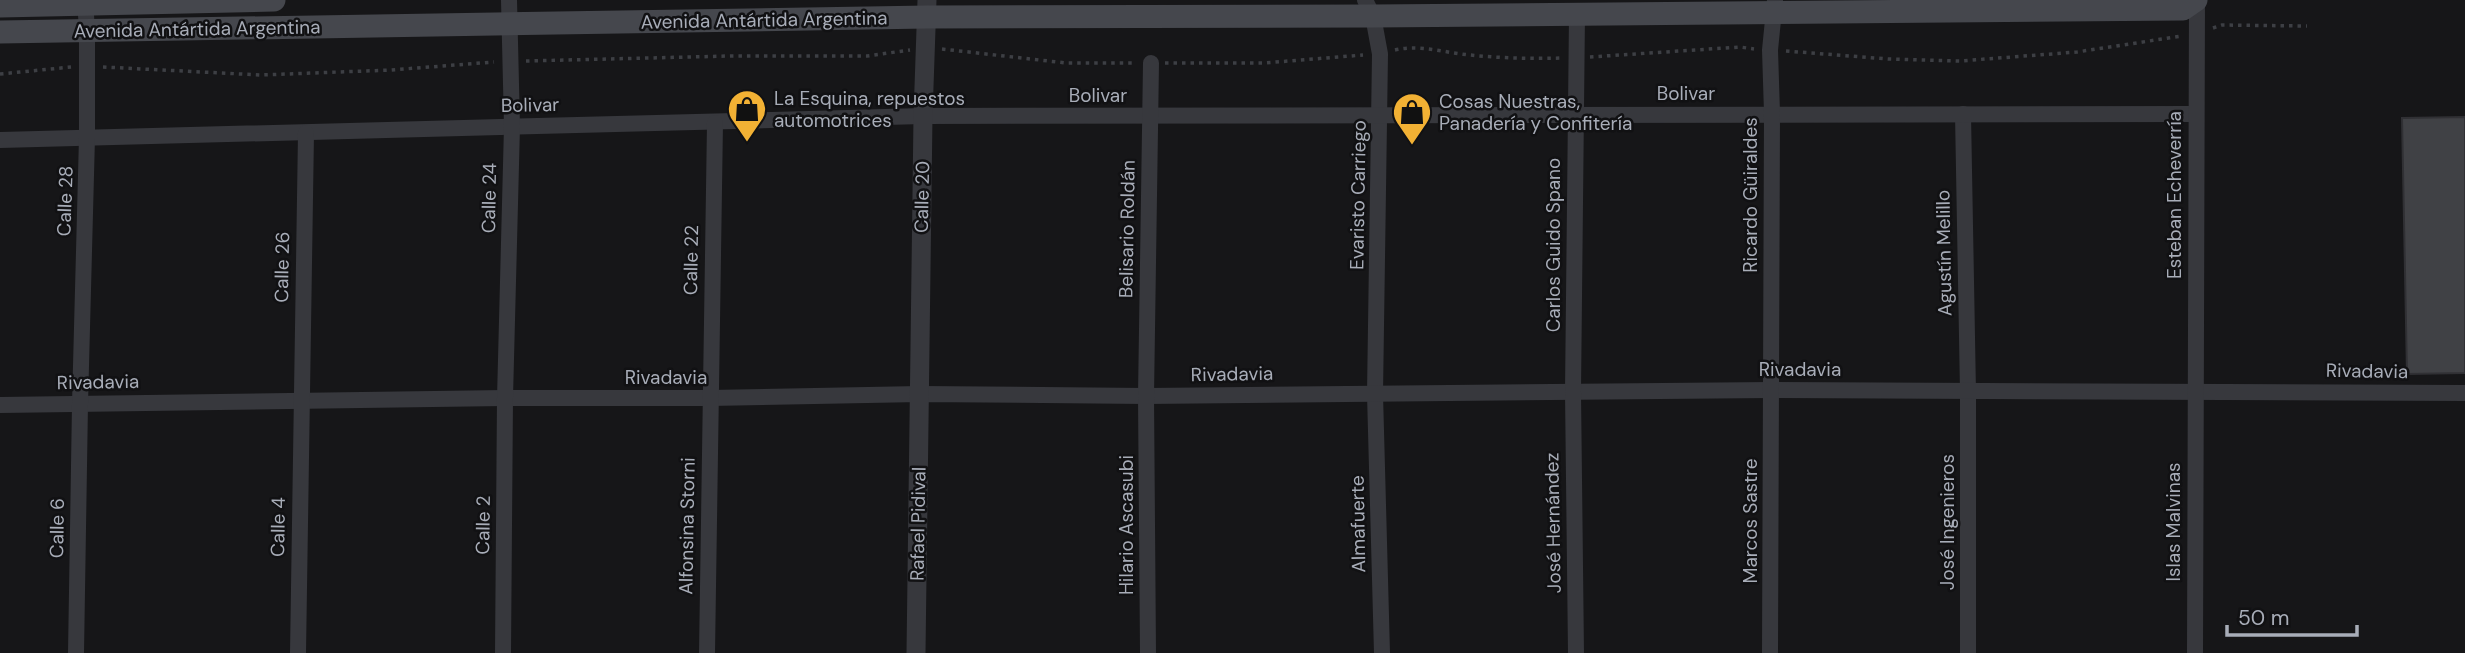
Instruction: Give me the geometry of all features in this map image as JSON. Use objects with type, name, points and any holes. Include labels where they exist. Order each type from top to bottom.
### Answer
[{"type":"main road","name":"Avenida Antártida Argentina","points":[[0,6],[85,2],[274,0]]},
{"type":"main road","name":"Avenida Antártida Argentina","points":[[0,32],[510,24],[927,8],[1369,8],[1577,14],[1774,6],[2183,9],[2197,0]]},
{"type":"street","name":"Calle 24","points":[[505,398],[512,126],[509,0]]},
{"type":"street","name":"Esteban Echeverría","points":[[2194,391],[2197,0]]},
{"type":"street","name":"Calle 28","points":[[79,404],[87,137],[85,2]]},
{"type":"street","name":"Ricardo Güiraldes","points":[[1771,390],[1770,50],[1774,6]]},
{"type":"street","name":"Calle 20","points":[[920,394],[927,8]]},
{"type":"street","name":"Evaristo Carriego","points":[[1369,8],[1380,54],[1375,394]]},
{"type":"street","name":"Carlos Guido Spano","points":[[1573,392],[1577,14]]},
{"type":"street","name":"Belisario Roldán","points":[[1146,396],[1151,63]]},
{"type":"street","name":"Agustín Melillo","points":[[1963,114],[1968,391]]},
{"type":"street","name":"Bolivar","points":[[0,140],[923,116],[2196,114]]},
{"type":"street","name":"Calle 22","points":[[709,398],[715,123]]},
{"type":"street","name":"Calle 26","points":[[300,401],[306,133]]},
{"type":"street","name":"Rivadavia","points":[[0,405],[920,394],[1146,396],[1771,390],[2465,393]]},
{"type":"street","name":"Marcos Sastre","points":[[1770,653],[1771,390]]},
{"type":"street","name":"José Ingenieros","points":[[1968,391],[1968,653]]},
{"type":"street","name":"Islas Malvinas","points":[[2194,391],[2195,653]]},
{"type":"street","name":"José Hernández","points":[[1573,392],[1576,653]]},
{"type":"street","name":"Rafael Pidival","points":[[916,653],[920,394]]},
{"type":"street","name":"Almafuerte","points":[[1375,394],[1382,653]]},
{"type":"street","name":"Hilario Ascasubi","points":[[1146,396],[1148,653]]},
{"type":"street","name":"Calle 2","points":[[503,653],[505,398]]},
{"type":"street","name":"Alfonsina Storni","points":[[707,653],[709,398]]},
{"type":"street","name":"Calle 4","points":[[298,653],[300,401]]},
{"type":"street","name":"Calle 6","points":[[76,653],[79,404]]},
{"type":"path","points":[[1784,51],[1888,58],[1994,59],[2077,52],[2197,32],[2222,25],[2307,26]]},
{"type":"path","points":[[0,74],[86,66],[261,75],[380,71],[512,61],[867,56],[926,48],[1066,63],[1264,63],[1424,48],[1527,59],[1752,48]]},
{"type":"building","points":[[2465,117],[2465,373],[2407,374],[2402,118]]},
{"type":"place","name":"La Esquina, repuestos automotrices","points":[[747,143]]},
{"type":"place","name":"Cosas Nuestras, Panadería y Confitería","points":[[1412,146]]}]
